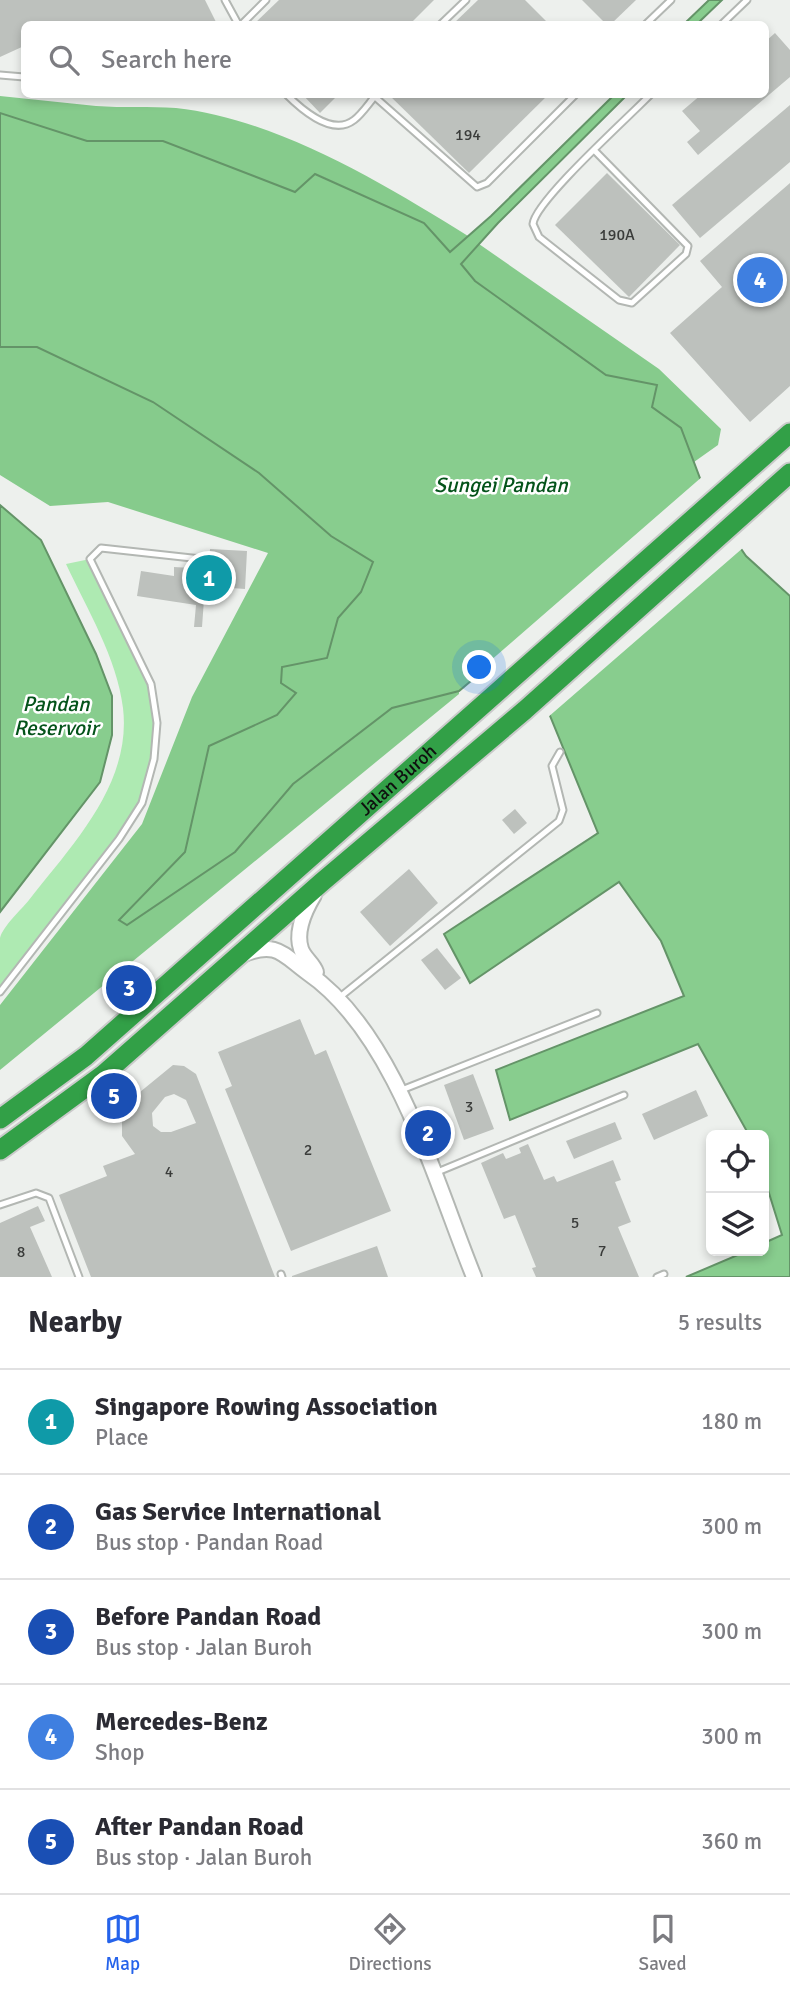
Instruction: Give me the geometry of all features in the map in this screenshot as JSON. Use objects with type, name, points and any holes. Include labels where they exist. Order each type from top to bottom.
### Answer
[{"type":"highway","name":"Jalan Buroh","points":[[0,1119],[86,1056],[785,438]]},
{"type":"highway","name":"Jalan Buroh","points":[[0,1150],[22,1137],[104,1074],[321,882],[525,709],[790,473]]},
{"type":"street","points":[[317,976],[315,967],[301,949],[300,940],[304,912],[321,882]]},
{"type":"street","points":[[238,957],[257,950],[277,950],[317,976],[383,1056],[474,1277]]},
{"type":"lane","points":[[225,0],[236,21]]},
{"type":"lane","points":[[245,21],[266,0]]},
{"type":"lane","points":[[443,21],[466,0]]},
{"type":"lane","points":[[649,21],[671,0]]},
{"type":"lane","points":[[725,21],[747,0]]},
{"type":"lane","points":[[0,75],[21,77]]},
{"type":"lane","points":[[290,98],[307,115],[342,124],[352,122],[374,98]]},
{"type":"lane","points":[[378,98],[477,187],[487,183],[572,98]]},
{"type":"lane","points":[[595,151],[688,246],[687,254],[632,303],[619,300],[539,237],[533,224],[539,208],[595,151],[648,98]]},
{"type":"lane","points":[[0,992],[125,830],[142,803],[154,759],[157,723],[151,684],[90,559],[101,548],[201,559]]},
{"type":"lane","points":[[337,999],[559,821],[562,810],[552,766],[560,752]]},
{"type":"lane","points":[[399,1091],[597,1013]]},
{"type":"lane","points":[[433,1174],[624,1095]]},
{"type":"lane","points":[[0,1205],[36,1193],[49,1198],[79,1277]]},
{"type":"lane","points":[[657,1277],[664,1274]]},
{"type":"shaded area","points":[[0,96],[96,106],[176,108],[252,125],[291,140],[365,176],[468,236],[450,252],[424,223],[316,174],[295,192],[163,141],[87,141],[0,113]]},
{"type":"shaded area","points":[[479,244],[659,369],[721,429],[718,445],[694,462],[681,428],[652,407],[656,385],[606,375],[475,281],[460,264]]},
{"type":"shaded area","points":[[0,347],[37,347],[153,402],[259,473],[331,536],[373,562],[361,592],[338,618],[327,658],[277,715],[209,746],[185,852],[119,920],[235,852],[293,784],[392,708],[459,691],[459,694],[0,1070],[0,1005],[142,824],[192,697],[268,553],[108,502],[50,506],[0,475]]},
{"type":"shaded area","points":[[90,559],[151,684],[157,723],[148,787],[119,839],[0,992],[2,933],[96,812],[109,788],[118,762],[123,736],[120,689],[108,652],[66,564]]},
{"type":"water","points":[[709,0],[722,0],[700,21],[687,21]]},
{"type":"water","name":"Sungei Pandan","points":[[611,98],[624,98],[498,223],[461,264],[475,281],[606,375],[657,385],[652,407],[681,428],[709,502],[746,556],[790,596],[790,1277],[686,1277],[735,1256],[769,1256],[769,1241],[782,1235],[769,1193],[769,1130],[746,1130],[698,1044],[510,1120],[496,1070],[684,996],[661,941],[619,882],[470,983],[444,934],[598,833],[528,662],[497,659],[459,691],[392,708],[293,784],[235,852],[127,925],[119,920],[185,852],[209,746],[277,715],[296,693],[281,683],[282,667],[327,658],[338,618],[361,592],[373,562],[331,536],[259,473],[153,402],[37,347],[0,347],[0,113],[87,141],[163,141],[295,192],[315,174],[424,223],[450,252],[491,216]]},
{"type":"water","name":"Pandan Reservoir","points":[[0,505],[41,540],[96,654],[112,696],[112,735],[100,782],[0,912]]},
{"type":"pier","points":[[703,476],[712,500],[744,547],[547,718],[526,665],[498,663],[486,673],[482,668]]},
{"type":"building","points":[[0,0],[205,0],[216,21],[21,21],[21,47],[0,57]]},
{"type":"building","points":[[279,0],[434,0],[413,21],[257,21]]},
{"type":"building","points":[[478,0],[525,0],[546,21],[456,21]]},
{"type":"building","points":[[582,0],[636,0],[614,21],[603,21]]},
{"type":"building","points":[[775,33],[790,50],[790,77],[769,95],[769,38]]},
{"type":"building","points":[[306,98],[335,98],[320,113]]},
{"type":"building","points":[[392,98],[545,98],[469,173]]},
{"type":"building","points":[[697,98],[765,98],[698,155],[687,142],[700,131],[682,111]]},
{"type":"building","points":[[790,105],[790,162],[700,238],[672,205]]},
{"type":"building","points":[[607,173],[680,245],[629,297],[555,225]]},
{"type":"building","points":[[790,183],[790,386],[750,422],[670,333],[722,287],[700,261]]},
{"type":"building","points":[[210,549],[247,551],[245,589],[205,586],[202,627],[194,627],[196,605],[137,596],[141,571],[174,576],[174,567],[209,569]]},
{"type":"building","points":[[515,809],[527,823],[514,834],[502,820]]},
{"type":"building","points":[[409,869],[438,903],[390,946],[360,912]]},
{"type":"building","points":[[437,948],[461,978],[445,990],[421,960]]},
{"type":"building","points":[[300,1019],[315,1055],[326,1050],[391,1211],[291,1251],[225,1089],[232,1086],[218,1052]]},
{"type":"building","points":[[173,1065],[184,1066],[196,1074],[275,1277],[91,1277],[59,1195],[107,1176],[103,1166],[135,1154],[122,1136],[122,1114],[129,1101]],"holes":[[[174,1094],[186,1100],[196,1123],[171,1132],[161,1132],[153,1126],[152,1113],[165,1097]]]},
{"type":"building","points":[[473,1074],[494,1129],[464,1140],[444,1085]]},
{"type":"building","points":[[696,1090],[708,1116],[654,1140],[642,1114]]},
{"type":"building","points":[[615,1122],[622,1139],[574,1159],[566,1141]]},
{"type":"building","points":[[528,1144],[544,1180],[554,1176],[557,1182],[613,1160],[621,1180],[615,1182],[631,1222],[618,1227],[639,1277],[536,1277],[532,1268],[536,1267],[515,1215],[504,1219],[481,1163],[503,1153],[506,1159],[521,1153],[519,1148]]},
{"type":"building","points":[[38,1206],[45,1221],[30,1227],[52,1277],[0,1277],[0,1223]]},
{"type":"building","points":[[377,1246],[388,1277],[292,1277],[292,1276]]},
{"type":"place","name":"Mercedes-Benz","points":[[760,280]]},
{"type":"place","name":"Singapore Rowing Association","points":[[209,578]]},
{"type":"place","name":"Before Pandan Road","points":[[129,988]]},
{"type":"place","name":"After Pandan Road","points":[[114,1096]]},
{"type":"place","name":"Gas Service International","points":[[428,1133]]}]
